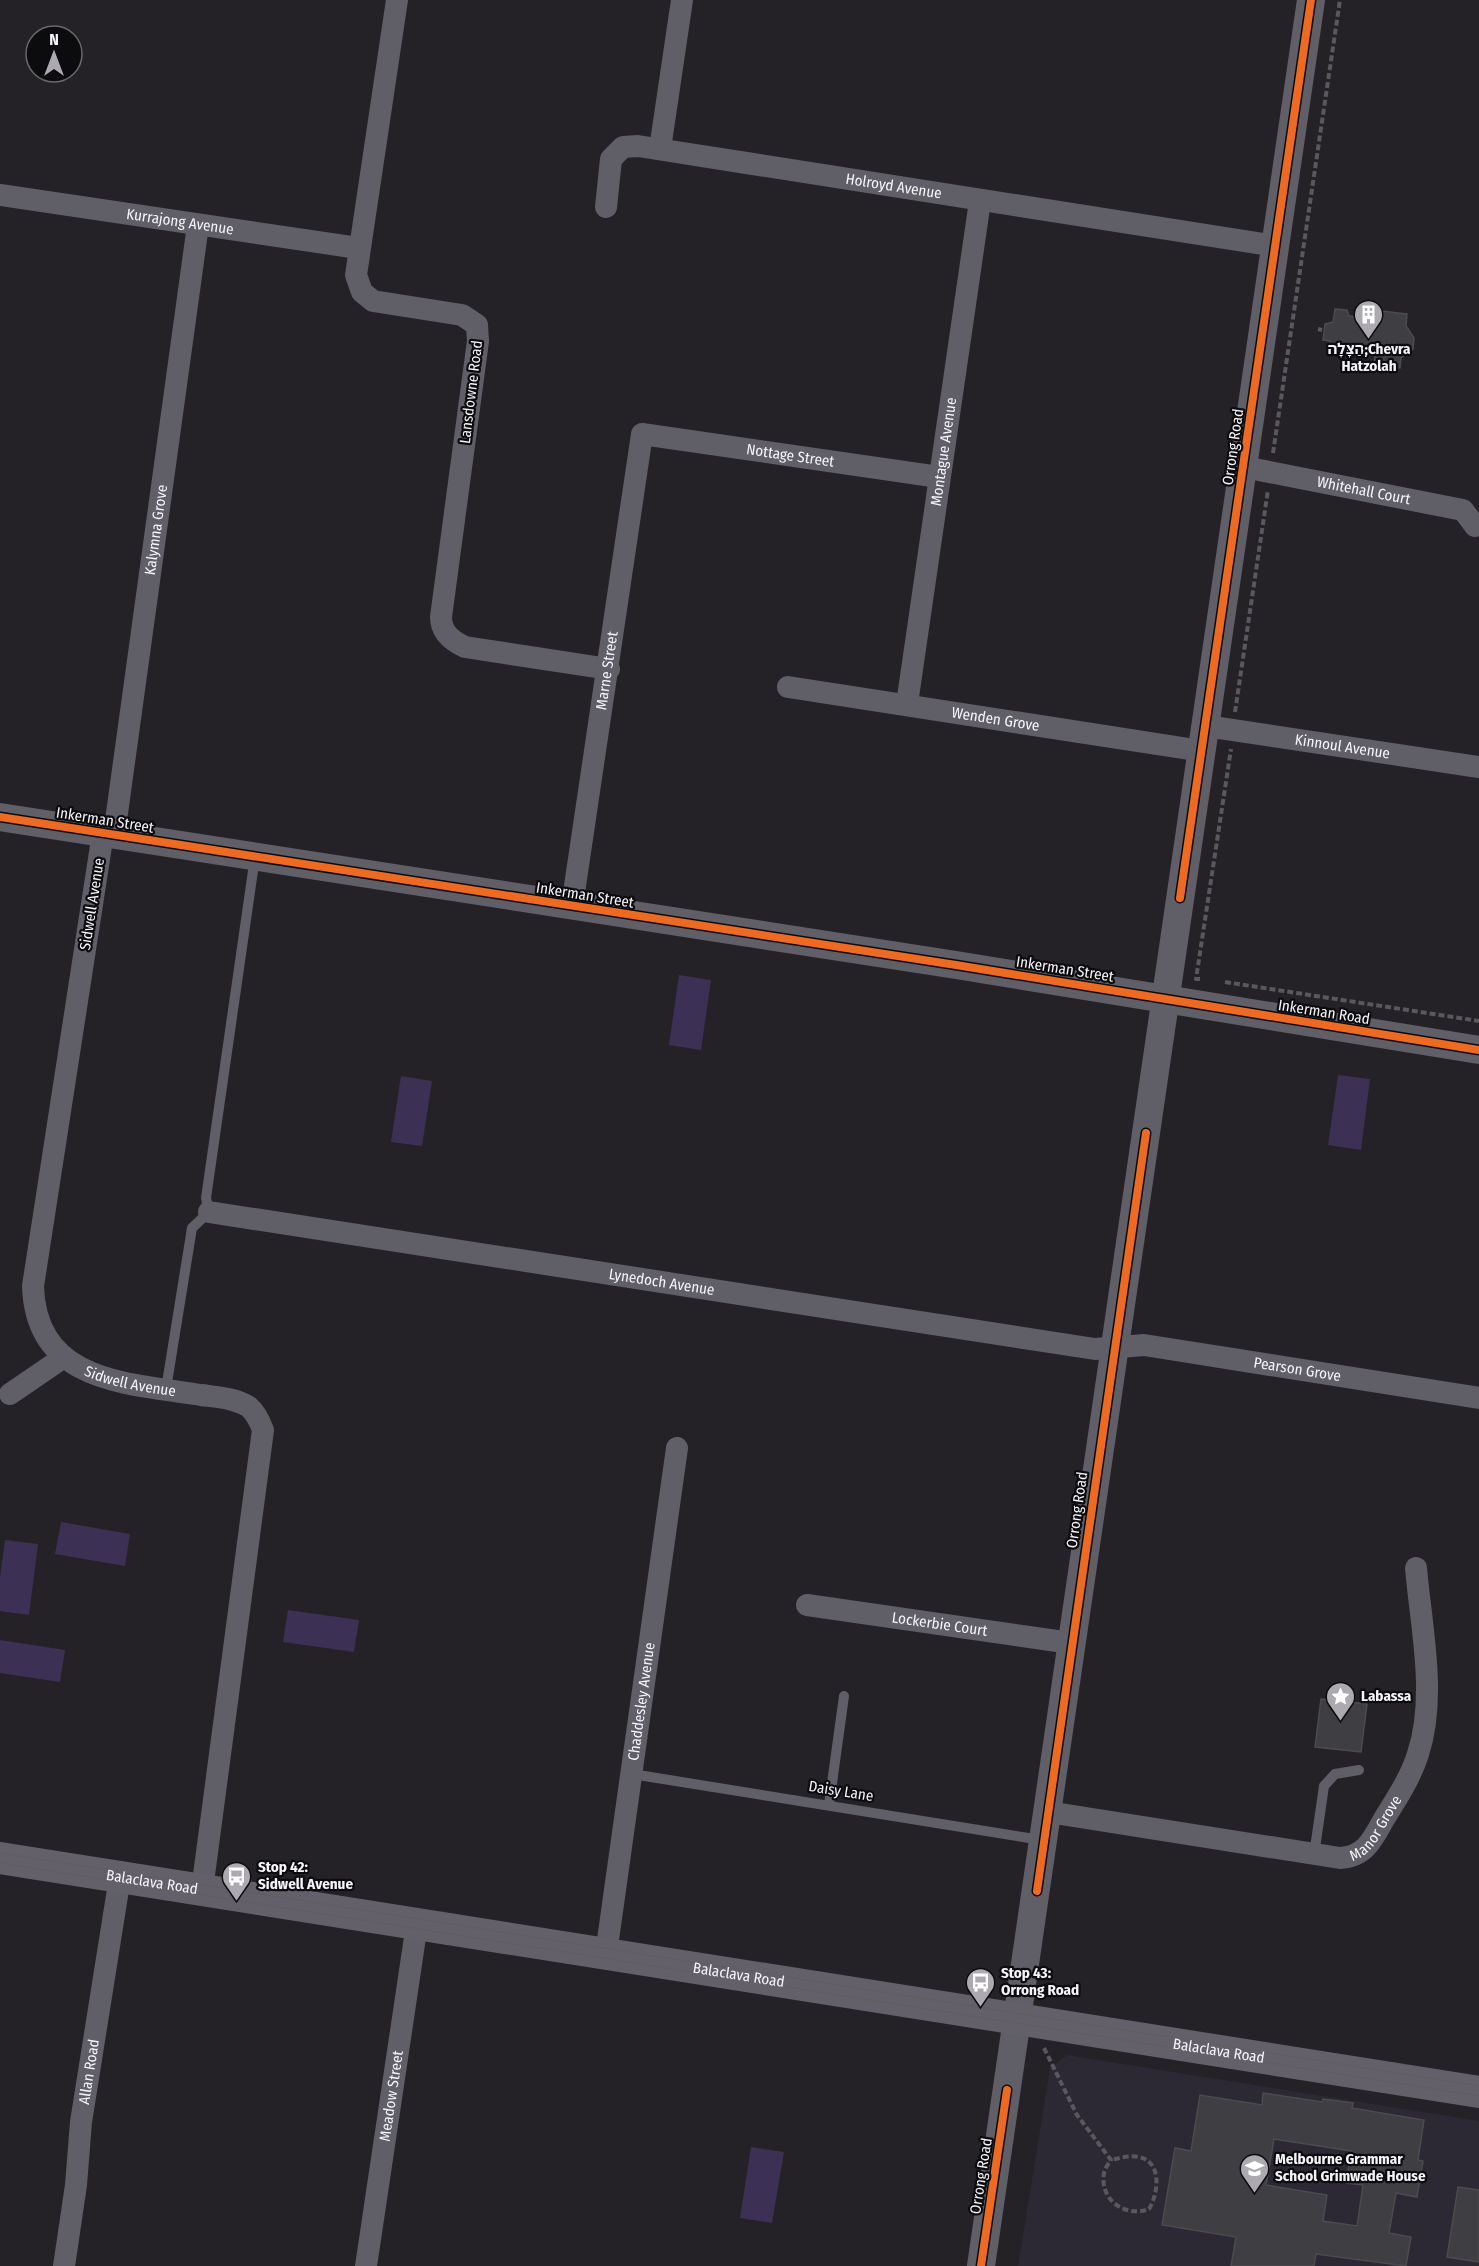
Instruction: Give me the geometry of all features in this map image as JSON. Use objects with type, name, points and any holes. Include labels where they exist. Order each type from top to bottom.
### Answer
[{"type":"main road","name":"Balaclava Road","points":[[0,1858],[1479,2092]]},
{"type":"street","name":"Lansdowne Road","points":[[397,0],[358,248],[357,282],[367,298],[462,315],[477,325],[478,341],[441,617],[445,633],[455,643],[465,647],[609,669]]},
{"type":"street","points":[[660,149],[681,0]]},
{"type":"street","name":"Orrong Road","points":[[981,2266],[1310,0]]},
{"type":"street","name":"Holroyd Avenue","points":[[606,207],[611,159],[615,153],[629,146],[1276,246]]},
{"type":"street","name":"Kurrajong Avenue","points":[[0,195],[358,248]]},
{"type":"street","name":"Montague Avenue","points":[[907,704],[980,201]]},
{"type":"street","name":"Kalymna Grove","points":[[109,834],[198,225]]},
{"type":"street","name":"Nottage Street","points":[[642,434],[939,477]]},
{"type":"street","name":"Marne Street","points":[[572,906],[609,669],[642,434]]},
{"type":"street","name":"Whitehall Court","points":[[1244,467],[1462,510],[1475,526]]},
{"type":"street","name":"Wenden Grove","points":[[788,687],[907,704],[1204,739]]},
{"type":"street","name":"Kinnoul Avenue","points":[[1204,739],[1479,767]]},
{"type":"street","name":"Inkerman Street","points":[[0,817],[1166,999]]},
{"type":"street","name":"Sidwell Avenue","points":[[109,834],[33,1286],[33,1301],[47,1339],[64,1357],[80,1368],[111,1381],[242,1403],[255,1414],[263,1430],[202,1890]]},
{"type":"street","name":"Inkerman Road","points":[[1166,999],[1479,1050]]},
{"type":"street","name":"Lynedoch Avenue","points":[[209,1212],[1095,1349],[1115,1346]]},
{"type":"street","name":"Pearson Grove","points":[[1115,1346],[1144,1345],[1479,1398]]},
{"type":"street","points":[[10,1394],[64,1357]]},
{"type":"street","name":"Chaddesley Avenue","points":[[606,1954],[677,1448]]},
{"type":"street","name":"Manor Grove","points":[[1048,1812],[1314,1855],[1350,1858],[1364,1851],[1404,1786],[1419,1754],[1425,1723],[1426,1680],[1416,1568]]},
{"type":"street","name":"Lockerbie Court","points":[[807,1605],[1071,1644]]},
{"type":"street","name":"Allan Road","points":[[64,2266],[79,2163],[81,2122],[120,1877]]},
{"type":"street","name":"Meadow Street","points":[[366,2266],[417,1924]]},
{"type":"lane","points":[[166,1389],[192,1228],[209,1212],[206,1198],[255,857]]},
{"type":"lane","points":[[829,1804],[844,1696]]},
{"type":"lane","points":[[1314,1855],[1324,1786],[1335,1774],[1359,1770]]},
{"type":"lane","name":"Daisy Lane","points":[[632,1774],[1044,1840]]},
{"type":"path","points":[[1197,979],[1208,980]]},
{"type":"path","points":[[1220,982],[1479,1021]]},
{"type":"path","points":[[1043,2048],[1077,2115],[1111,2160]]},
{"type":"path","points":[[1139,2157],[1151,2164],[1156,2175],[1157,2188],[1156,2198],[1149,2209],[1130,2213],[1118,2207],[1106,2192],[1104,2173],[1111,2160],[1139,2157]]},
{"type":"shaded area","points":[[679,975],[711,980],[701,1050],[669,1045]]},
{"type":"shaded area","points":[[1338,1075],[1370,1079],[1361,1150],[1328,1145]]},
{"type":"shaded area","points":[[401,1076],[432,1081],[422,1146],[391,1142]]},
{"type":"shaded area","points":[[61,1522],[130,1534],[125,1566],[55,1554]]},
{"type":"shaded area","points":[[5,1540],[38,1544],[29,1615],[0,1611],[0,1577]]},
{"type":"shaded area","points":[[288,1610],[359,1620],[354,1652],[283,1642]]},
{"type":"shaded area","points":[[0,1640],[65,1650],[60,1682],[0,1673]]},
{"type":"shaded area","name":"Melbourne Grammar School Grimwade House","points":[[1067,2055],[1479,2121],[1479,2266],[1018,2266],[1050,2068]]},
{"type":"shaded area","points":[[751,2147],[784,2152],[772,2223],[740,2218]]},
{"type":"building","name":"הַצָּלָה;Chevra Hatzolah","points":[[1335,309],[1347,310],[1349,316],[1380,320],[1381,311],[1407,314],[1406,326],[1414,338],[1413,349],[1401,358],[1400,368],[1374,364],[1375,356],[1344,351],[1341,355],[1328,353],[1330,341],[1323,340],[1325,324],[1333,322]]},
{"type":"building","points":[[1321,1699],[1367,1704],[1361,1752],[1315,1747]]},
{"type":"building","points":[[1263,2093],[1322,2102],[1323,2099],[1353,2103],[1352,2108],[1424,2120],[1418,2160],[1423,2161],[1417,2197],[1396,2193],[1389,2233],[1411,2237],[1406,2266],[1316,2254],[1314,2266],[1231,2266],[1236,2237],[1162,2225],[1175,2148],[1191,2151],[1200,2095],[1262,2105]],"holes":[[[1274,2139],[1351,2151],[1346,2183],[1363,2185],[1357,2226],[1323,2221],[1327,2195],[1266,2185]]]},
{"type":"building","points":[[1458,2187],[1479,2190],[1479,2262],[1447,2257]]},
{"type":"tram line","points":[[0,1853],[1479,2086]]},
{"type":"tram line","points":[[0,1863],[1479,2096]]},
{"type":"cycle path","points":[[1180,898],[1311,0]]},
{"type":"cycle path","points":[[0,817],[956,965],[1479,1050]]},
{"type":"cycle path","points":[[1037,1891],[1146,1133]]},
{"type":"cycle path","points":[[981,2266],[1007,2090]]},
{"type":"place","name":"הַצָּלָה;Chevra Hatzolah","points":[[1369,340]]},
{"type":"place","name":"Labassa","points":[[1340,1722]]},
{"type":"place","name":"Stop 42: Sidwell Avenue","points":[[237,1902]]},
{"type":"place","name":"Stop 43: Orrong Road","points":[[980,2008]]},
{"type":"place","name":"Melbourne Grammar School Grimwade House","points":[[1254,2194]]}]
